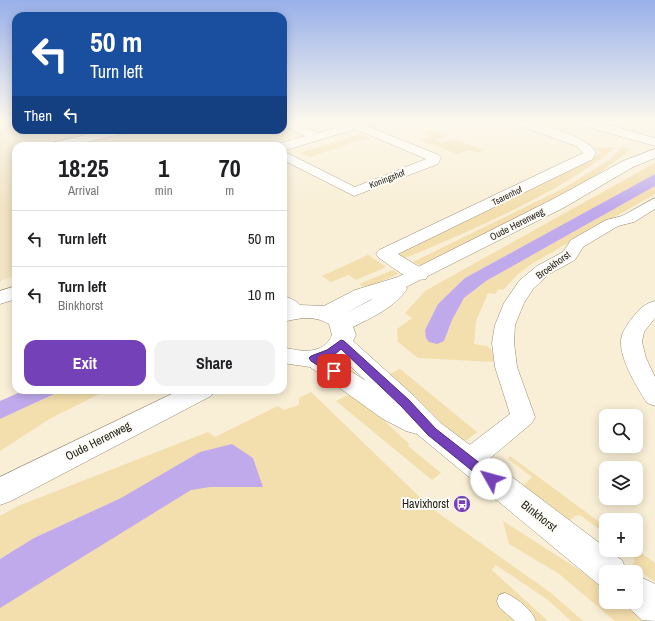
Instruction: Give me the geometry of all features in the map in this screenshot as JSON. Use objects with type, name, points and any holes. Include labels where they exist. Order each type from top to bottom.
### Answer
[{"type":"street","name":"Koningshof","points":[[287,157],[354,192],[433,161],[434,158],[419,151]]},
{"type":"street","name":"Tsarenhof","points":[[412,278],[385,254],[555,173],[588,156],[590,152],[589,151]]},
{"type":"street","name":"Oude Herenweg","points":[[314,358],[330,353],[336,327],[378,305],[412,278],[559,203],[628,164],[644,151]]},
{"type":"street","name":"Broekhorst","points":[[468,461],[523,417],[506,367],[503,343],[505,325],[514,303],[526,285],[544,270],[569,256],[577,244],[612,223],[628,219],[655,203]]},
{"type":"street","points":[[0,298],[12,294]]},
{"type":"street","points":[[655,307],[639,323],[632,337],[635,356],[655,397]]},
{"type":"street","points":[[287,310],[314,311],[336,327]]},
{"type":"street","name":"Binkhorst","points":[[336,327],[432,432],[601,565]]},
{"type":"street","points":[[287,356],[298,359],[314,358]]},
{"type":"street","name":"Binkhorst","points":[[314,358],[393,412],[432,432]]},
{"type":"street","name":"Oude Herenweg","points":[[0,492],[191,394]]},
{"type":"street","points":[[643,598],[655,607]]},
{"type":"lane","points":[[505,601],[528,621]]},
{"type":"shaded area","points":[[0,151],[12,151],[12,276],[0,281]]},
{"type":"shaded area","points":[[307,151],[328,151],[309,157],[301,153]]},
{"type":"shaded area","points":[[449,151],[466,151],[457,154]]},
{"type":"shaded area","points":[[472,151],[482,151],[477,153]]},
{"type":"shaded area","points":[[599,151],[611,151],[568,181],[514,210],[403,259],[396,254],[601,153]]},
{"type":"shaded area","points":[[618,151],[629,151],[602,171],[579,185],[421,266],[413,262],[566,187],[609,160]]},
{"type":"shaded area","points":[[655,163],[655,174],[465,278],[438,304],[425,330],[444,341],[452,320],[464,298],[486,281],[655,186],[655,194],[533,263],[517,275],[503,290],[499,289],[495,294],[488,293],[476,321],[474,344],[489,347],[492,352],[494,362],[418,358],[398,342],[397,329],[412,318],[405,313],[425,291]]},
{"type":"shaded area","points":[[655,174],[655,186],[486,281],[464,298],[452,320],[444,341],[437,344],[429,342],[426,338],[425,330],[438,304],[465,278]]},
{"type":"shaded area","points":[[368,255],[386,267],[356,280],[349,275],[331,282],[322,276]]},
{"type":"shaded area","points":[[393,270],[398,274],[366,288],[359,284]]},
{"type":"shaded area","points":[[400,369],[477,432],[467,440],[462,440],[387,377]]},
{"type":"shaded area","points":[[311,392],[431,508],[551,593],[583,621],[571,621],[548,600],[496,565],[492,570],[548,621],[0,621],[0,577],[121,498],[34,538],[0,559],[0,516],[18,506],[208,432],[215,437],[278,406],[284,410],[299,405],[299,398]]},
{"type":"shaded area","points":[[352,393],[362,400],[409,444],[408,446],[441,473],[432,480],[336,401]]},
{"type":"shaded area","points":[[16,394],[54,394],[0,419],[0,401]]},
{"type":"shaded area","points":[[54,394],[99,394],[51,418],[0,451],[0,419]]},
{"type":"shaded area","points":[[232,444],[253,458],[263,487],[210,487],[191,490],[0,608],[0,559],[34,538],[121,498],[200,452]]},
{"type":"shaded area","points":[[510,456],[599,522],[599,529],[580,515],[575,516],[569,521],[523,486],[532,477],[508,459]]},
{"type":"shaded area","points":[[503,521],[599,583],[599,608],[558,573],[509,544]]},
{"type":"shaded area","points":[[643,554],[655,563],[655,582],[643,573],[643,565],[632,565],[635,561],[633,557],[643,557]]},
{"type":"shaded area","points":[[601,609],[632,609],[647,621],[615,621]]},
{"type":"place","name":"Havixhorst","points":[[462,504]]},
{"type":"route","points":[[334,371],[314,358],[330,353],[341,343],[405,403],[432,432],[491,479]]}]
